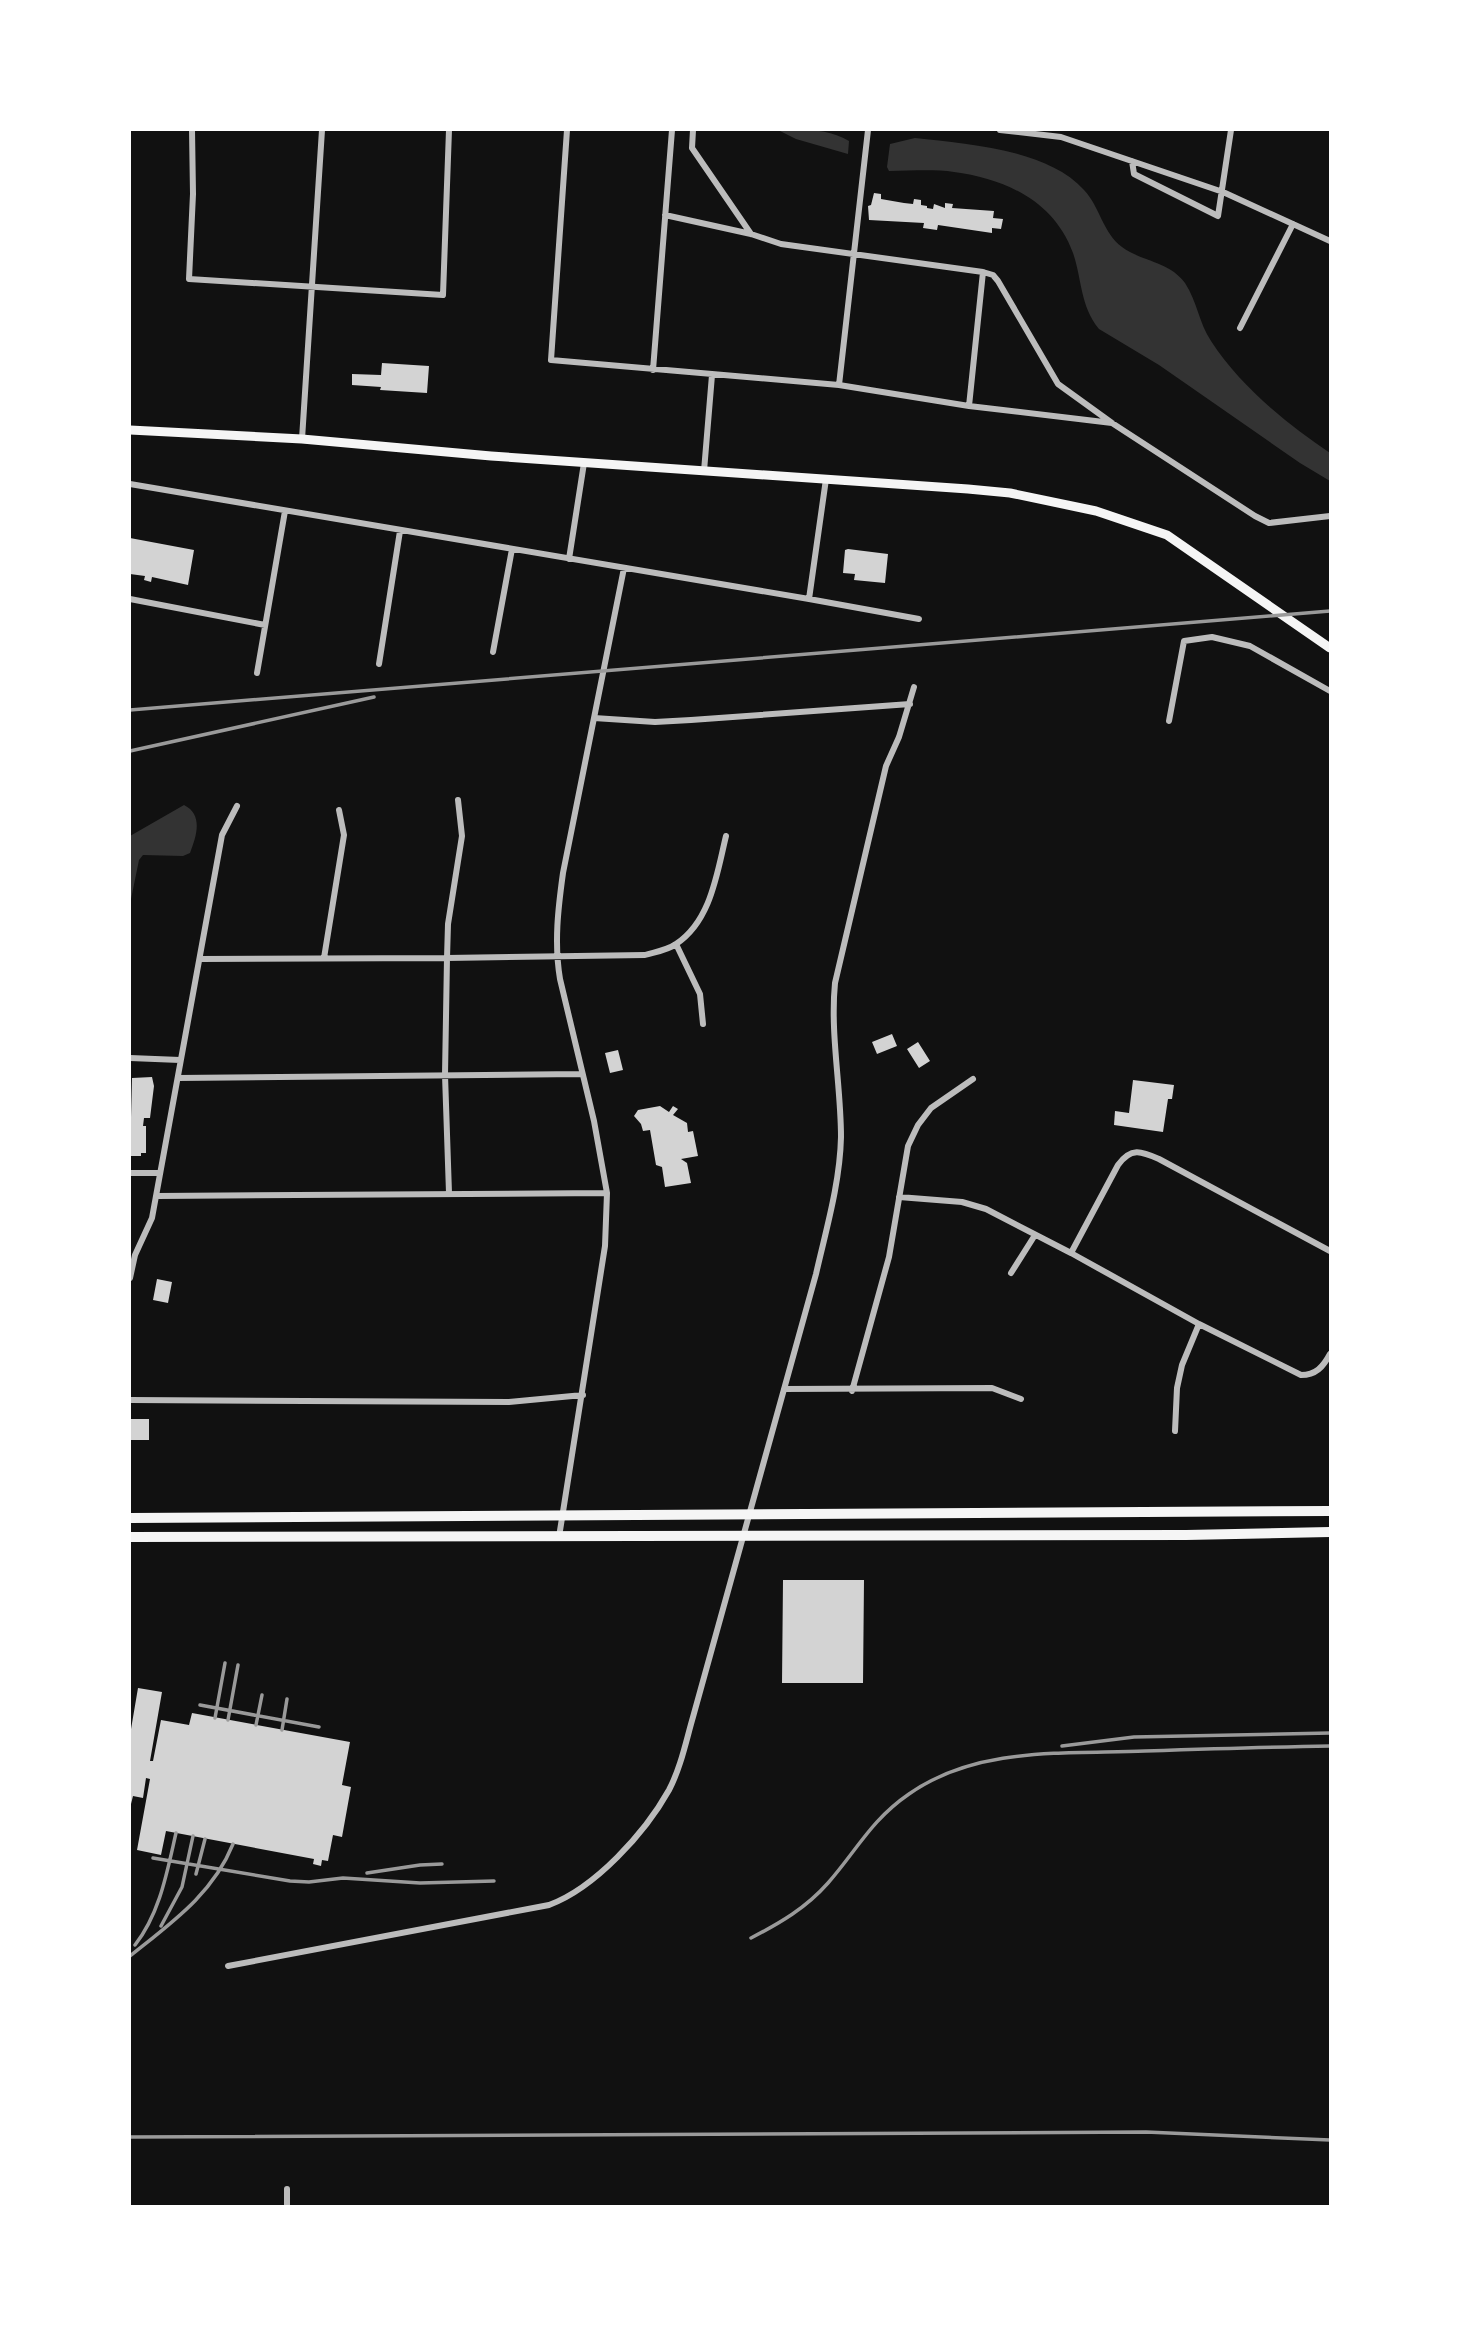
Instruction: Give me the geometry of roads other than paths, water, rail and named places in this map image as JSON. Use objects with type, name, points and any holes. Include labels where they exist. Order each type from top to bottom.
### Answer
[{"type":"main road","points":[[130,430],[302,439],[584,463],[1010,493],[1096,511],[1167,536],[1331,648]]},
{"type":"main road","points":[[130,1518],[1331,1511]]},
{"type":"main road","points":[[130,1537],[1186,1535],[1331,1532]]},
{"type":"street","points":[[192,130],[193,194],[189,279],[443,295],[449,130]]},
{"type":"street","points":[[302,439],[322,130]]},
{"type":"street","points":[[567,130],[551,360],[839,385],[969,406],[1112,423]]},
{"type":"street","points":[[653,370],[671,130]]},
{"type":"street","points":[[693,130],[692,148],[751,234]]},
{"type":"street","points":[[839,385],[868,130]]},
{"type":"street","points":[[1000,130],[1061,137],[1223,192],[1331,242]]},
{"type":"street","points":[[1132,162],[1134,174],[1218,216],[1231,130]]},
{"type":"street","points":[[664,215],[751,234],[780,244],[993,275],[1058,384],[1112,423],[1269,523],[1331,516]]},
{"type":"street","points":[[1240,328],[1293,224]]},
{"type":"street","points":[[969,406],[983,272]]},
{"type":"street","points":[[704,471],[712,375]]},
{"type":"street","points":[[569,559],[584,463]]},
{"type":"street","points":[[809,599],[826,479]]},
{"type":"street","points":[[130,484],[919,620]]},
{"type":"street","points":[[257,673],[285,511]]},
{"type":"street","points":[[379,664],[400,531]]},
{"type":"street","points":[[494,652],[512,549]]},
{"type":"street","points":[[559,1536],[605,1246],[607,1193],[602,1156],[556,957],[556,920],[624,568]]},
{"type":"street","points":[[130,599],[265,625]]},
{"type":"street","points":[[1169,721],[1184,641],[1212,637],[1250,646],[1331,691]]},
{"type":"street","points":[[228,1966],[549,1905],[575,1894],[604,1871],[654,1814],[669,1788],[681,1760],[816,1274],[833,1196],[841,1142],[833,1007],[837,972],[887,766],[914,687]]},
{"type":"street","points":[[594,718],[654,722],[910,704]]},
{"type":"street","points":[[449,1193],[445,1075],[447,958],[448,924],[462,836],[458,800]]},
{"type":"street","points":[[130,1278],[135,1255],[152,1218],[157,1195],[222,835],[237,806]]},
{"type":"street","points":[[324,958],[344,835],[339,810]]},
{"type":"street","points":[[200,959],[645,955],[676,944],[693,928],[705,911],[726,836]]},
{"type":"street","points":[[676,944],[700,994],[703,1024]]},
{"type":"street","points":[[130,1058],[180,1060]]},
{"type":"street","points":[[178,1079],[581,1074]]},
{"type":"street","points":[[852,1391],[889,1256],[908,1146],[918,1125],[931,1108],[973,1079]]},
{"type":"street","points":[[1071,1253],[1118,1164],[1125,1155],[1135,1152],[1159,1159],[1331,1251]]},
{"type":"street","points":[[130,1173],[159,1173]]},
{"type":"street","points":[[157,1195],[607,1193]]},
{"type":"street","points":[[899,1197],[962,1202],[986,1209],[1199,1324],[1301,1375],[1320,1370],[1331,1354]]},
{"type":"street","points":[[1011,1273],[1035,1235]]},
{"type":"street","points":[[1175,1431],[1177,1388],[1182,1365],[1199,1324]]},
{"type":"street","points":[[784,1389],[852,1391],[992,1388],[1021,1399]]},
{"type":"street","points":[[130,1400],[509,1402],[583,1395]]},
{"type":"street","points":[[287,2189],[287,2207]]},
{"type":"railway","points":[[130,710],[1330,611]]},
{"type":"railway","points":[[130,751],[374,697]]},
{"type":"railway","points":[[215,1718],[225,1663]]},
{"type":"railway","points":[[228,1720],[238,1665]]},
{"type":"railway","points":[[256,1725],[262,1695]]},
{"type":"railway","points":[[282,1730],[287,1699]]},
{"type":"railway","points":[[200,1705],[319,1727]]},
{"type":"railway","points":[[1062,1746],[1134,1737],[1330,1733]]},
{"type":"railway","points":[[751,1938],[792,1914],[820,1892],[874,1825],[896,1804],[935,1778],[963,1767],[993,1760],[1054,1753],[1330,1746]]},
{"type":"railway","points":[[135,1945],[157,1906],[176,1833]]},
{"type":"railway","points":[[161,1926],[182,1887],[193,1836]]},
{"type":"railway","points":[[196,1874],[205,1839]]},
{"type":"railway","points":[[130,1956],[202,1893],[225,1862],[233,1844]]},
{"type":"railway","points":[[153,1858],[290,1881],[343,1878],[420,1883],[494,1881]]},
{"type":"railway","points":[[367,1873],[442,1864]]},
{"type":"railway","points":[[130,2137],[1146,2132],[1330,2140]]}]
